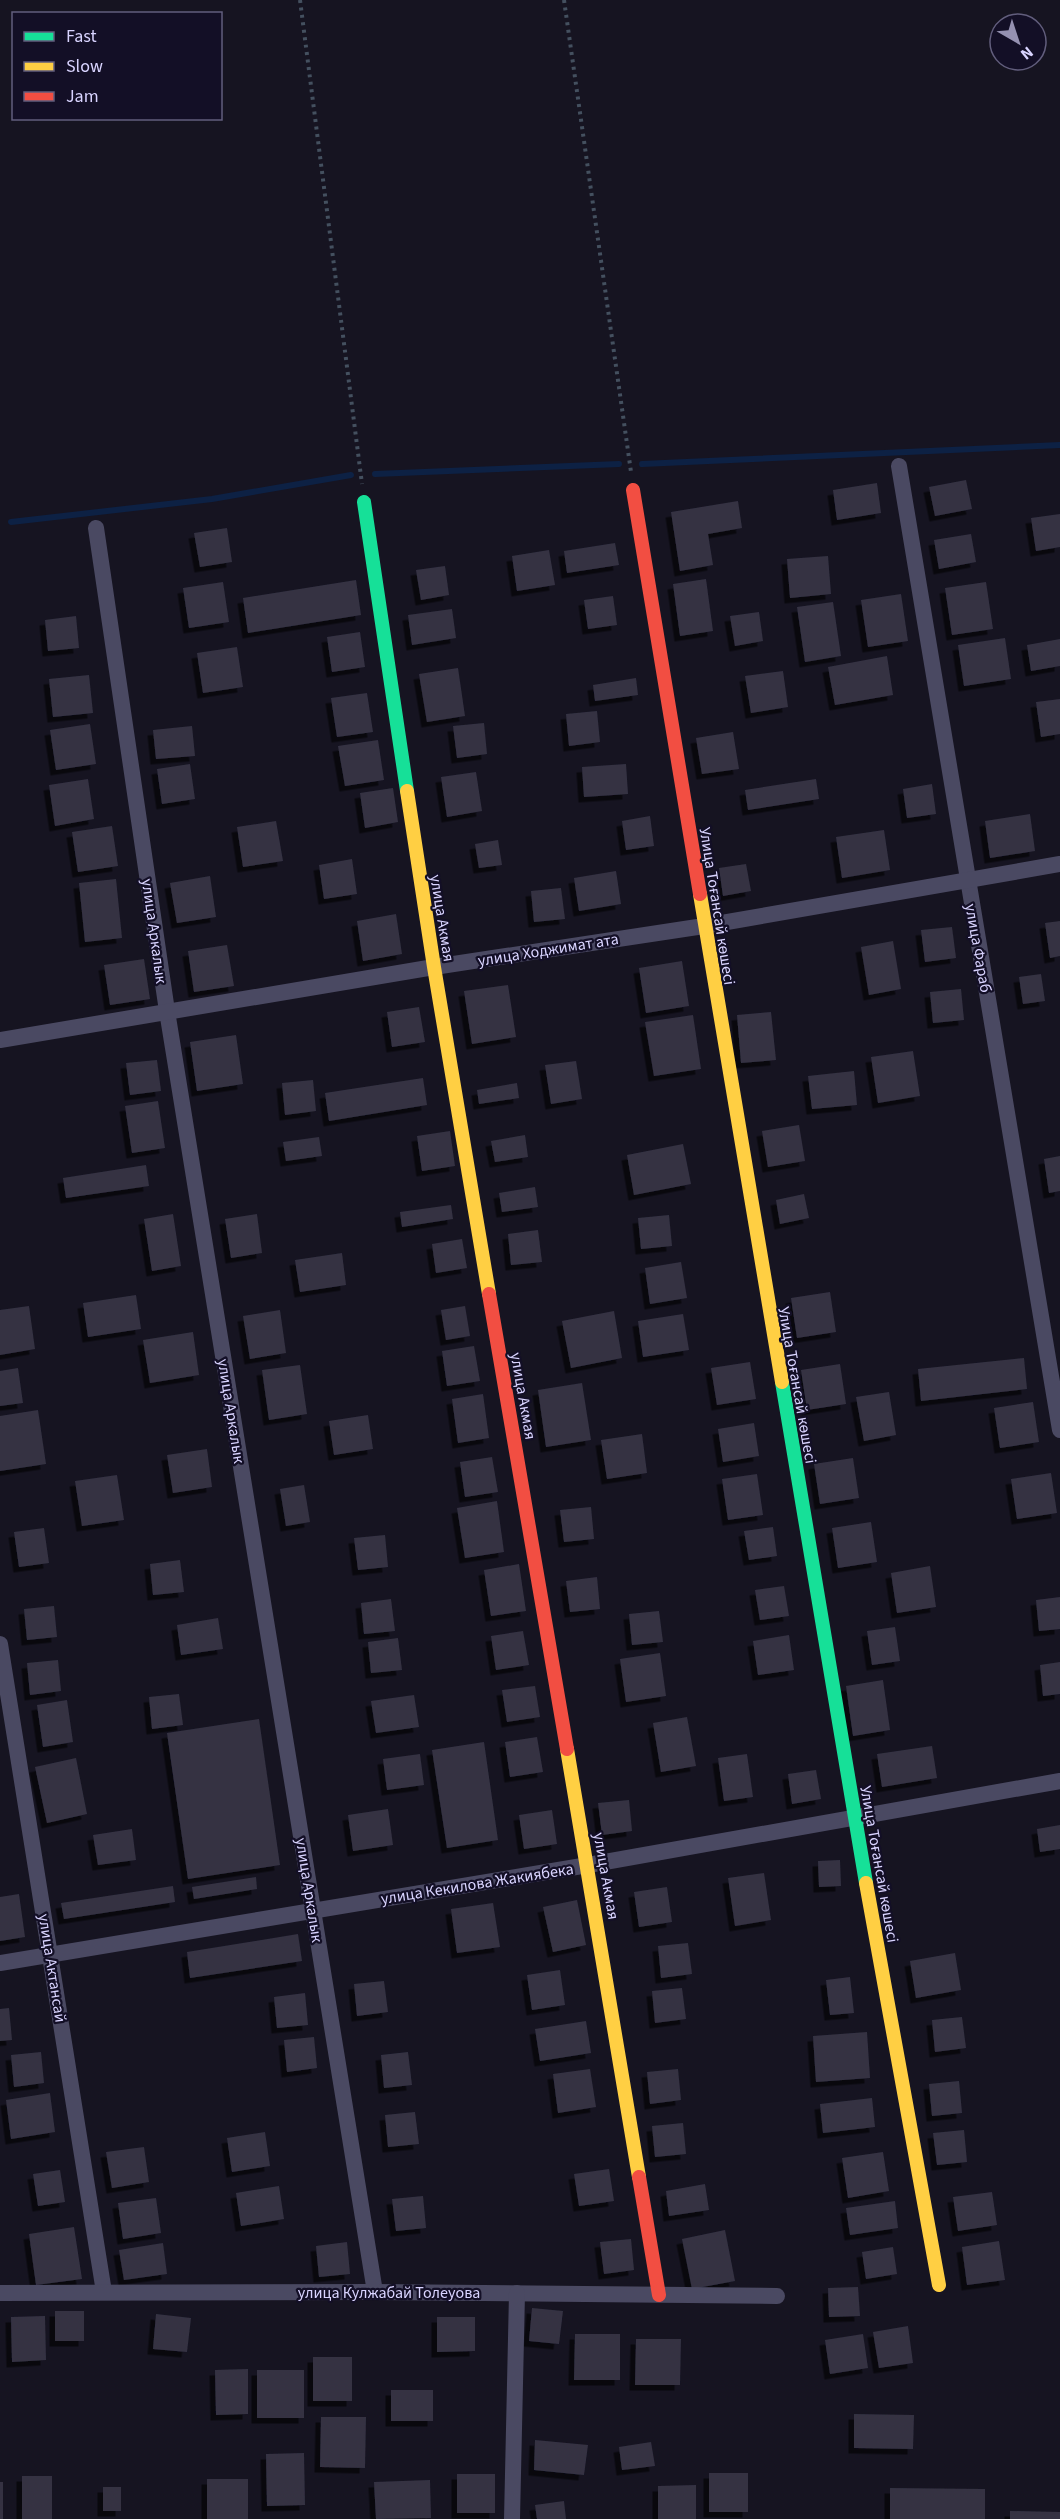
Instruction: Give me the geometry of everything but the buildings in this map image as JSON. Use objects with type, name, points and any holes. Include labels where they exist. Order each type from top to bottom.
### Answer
[{"type":"street","name":"улица Фараб","points":[[898,466],[1060,1430]]},
{"type":"street","name":"Улица Тоғансай көшесі","points":[[633,490],[854,1816],[939,2285]]},
{"type":"street","name":"улица Акмая","points":[[364,502],[434,967],[660,2295]]},
{"type":"street","name":"улица Аркалык","points":[[96,528],[167,1011],[375,2292]]},
{"type":"street","name":"улица Ходжимат ата","points":[[0,1040],[434,967],[704,926],[1060,864]]},
{"type":"street","name":"улица Актансай","points":[[0,1644],[104,2292]]},
{"type":"street","name":"улица Кекилова Жакиябека","points":[[0,1963],[313,1909],[588,1865],[1060,1781]]},
{"type":"street","name":"улица Кулжабай Толеуова","points":[[0,2293],[375,2292],[777,2296]]},
{"type":"street","points":[[512,2519],[517,2293]]},
{"type":"path","points":[[300,0],[364,502]]},
{"type":"path","points":[[564,0],[633,490]]},
{"type":"waterway","points":[[642,464],[1060,445]]},
{"type":"waterway","points":[[375,474],[619,464]]},
{"type":"waterway","points":[[11,522],[212,499],[351,475]]},
{"type":"traffic: fast","points":[[364,502],[407,791]]},
{"type":"traffic: fast","points":[[782,1382],[866,1883]]},
{"type":"traffic: slow","points":[[407,791],[489,1294]]},
{"type":"traffic: slow","points":[[700,894],[782,1382]]},
{"type":"traffic: slow","points":[[567,1749],[639,2177]]},
{"type":"traffic: slow","points":[[866,1883],[939,2285]]},
{"type":"traffic: jam","points":[[633,490],[700,894]]},
{"type":"traffic: jam","points":[[489,1294],[567,1749]]},
{"type":"traffic: jam","points":[[639,2177],[659,2295]]}]
